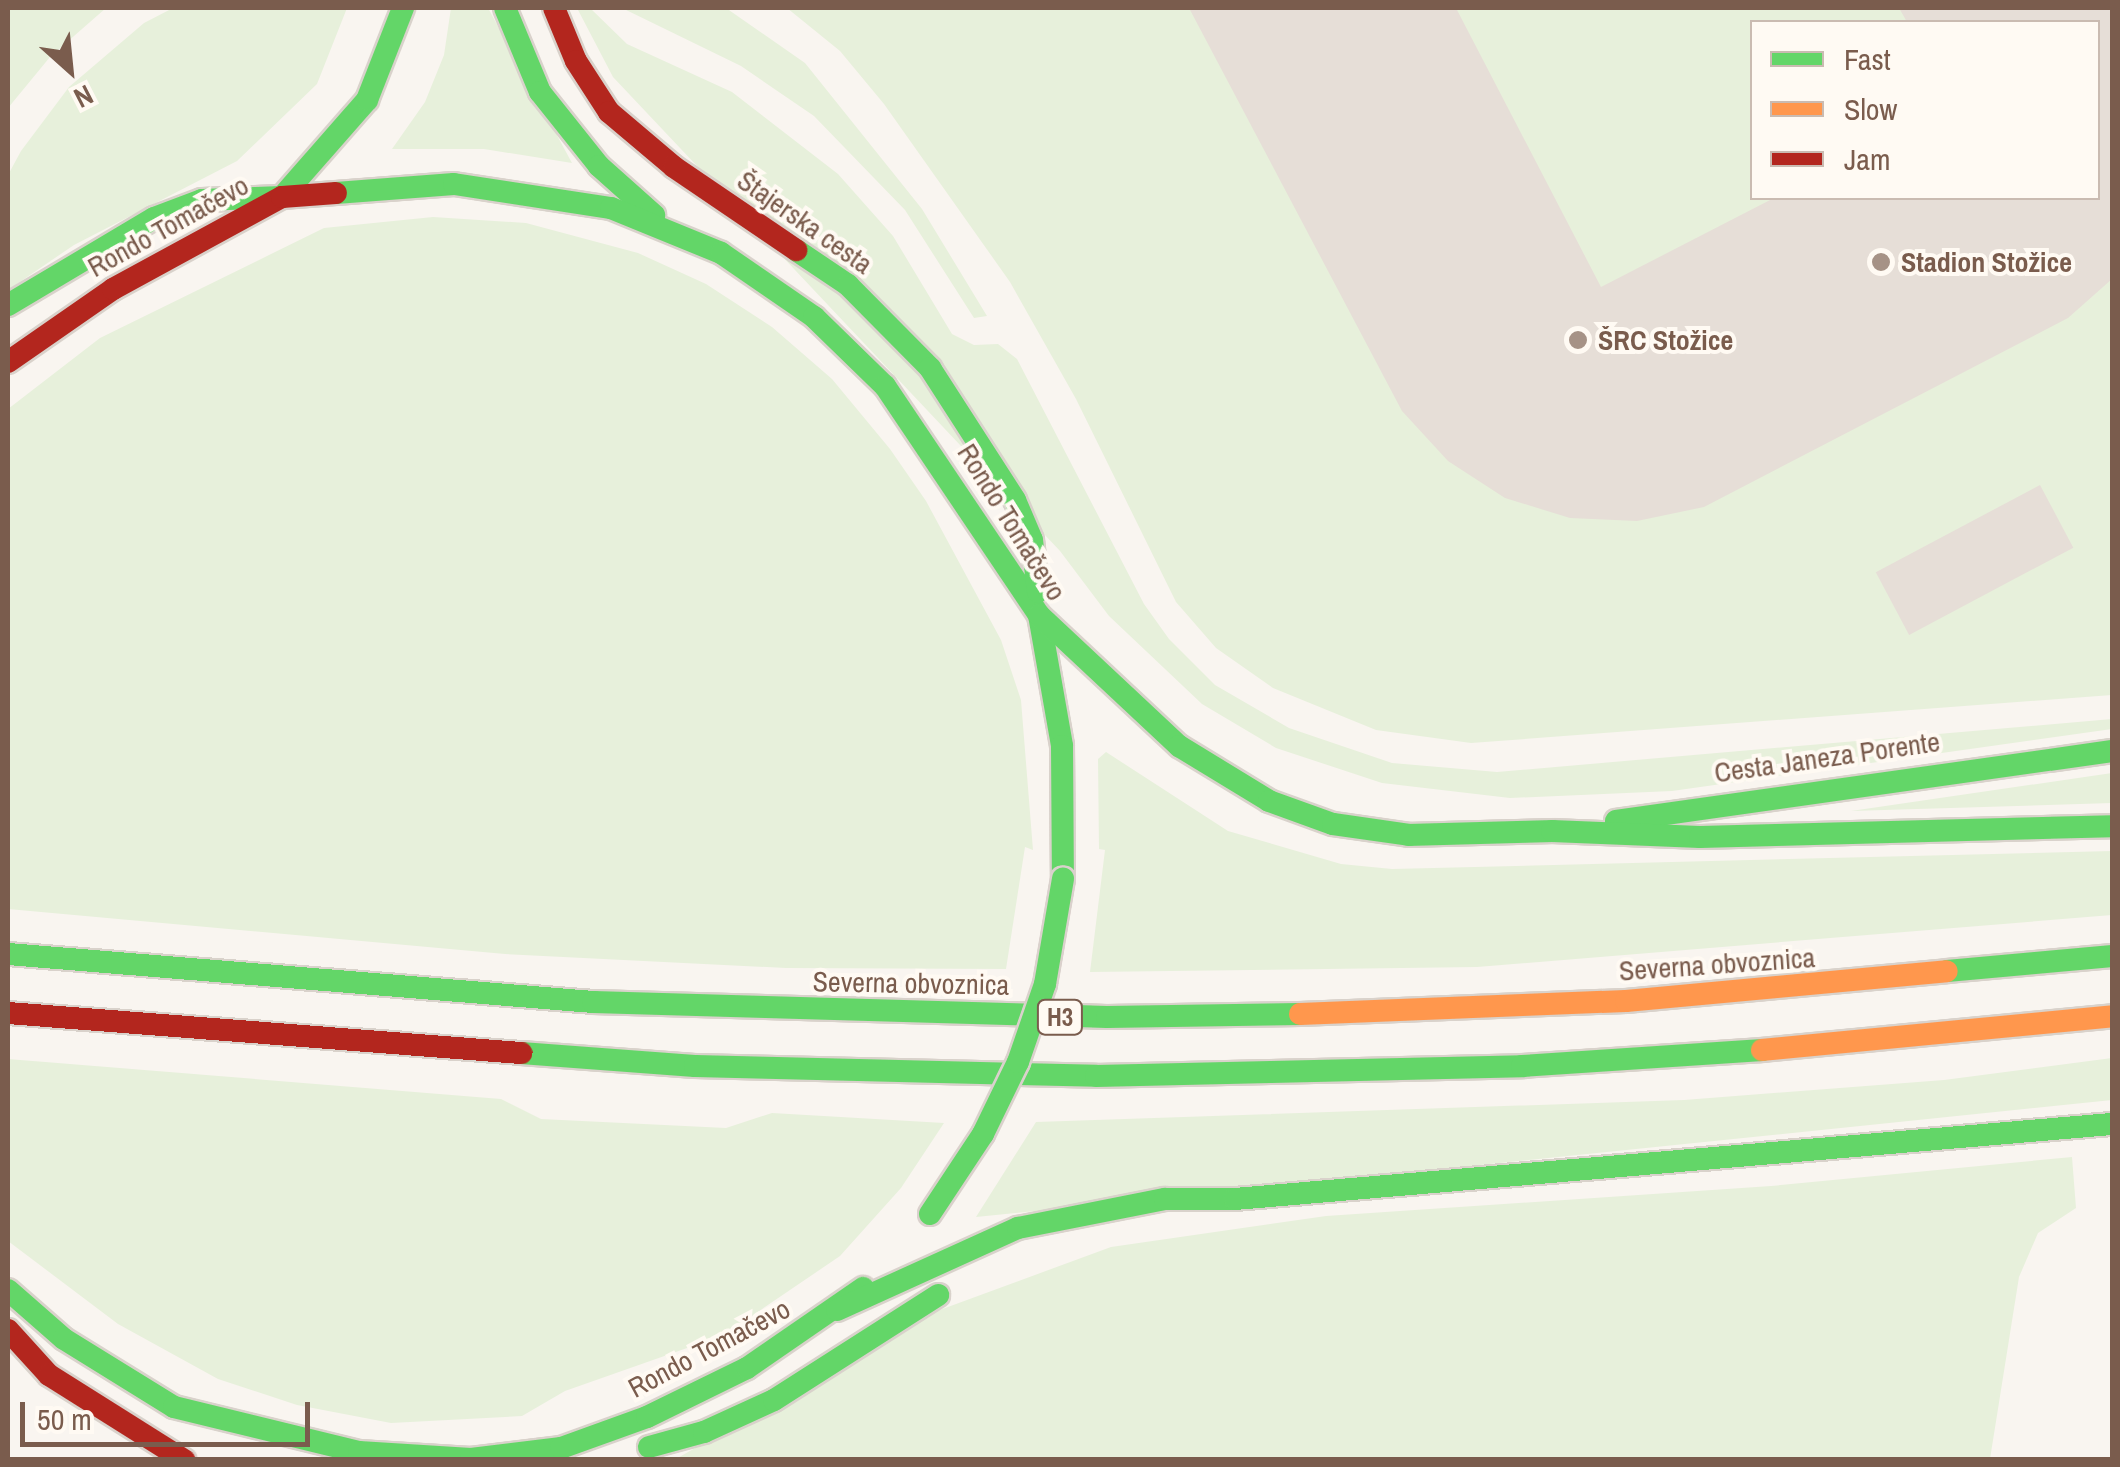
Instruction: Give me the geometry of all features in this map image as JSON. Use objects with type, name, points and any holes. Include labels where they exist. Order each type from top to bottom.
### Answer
[{"type":"main road","points":[[8,304],[154,218],[202,200],[282,197],[366,100],[382,74],[403,8]]},
{"type":"main road","points":[[506,8],[524,64],[563,124],[598,166],[676,232]]},
{"type":"main road","name":"Štajerska cesta","points":[[554,8],[576,61],[608,112],[674,167],[848,285],[954,398],[1032,540],[1039,615]]},
{"type":"main road","name":"Rondo Tomačevo","points":[[8,362],[113,289],[282,197],[454,184],[611,208],[676,232],[770,284],[885,386],[1039,615],[1062,746],[1064,879],[1045,984],[1018,1062],[983,1134],[914,1236]]},
{"type":"main road","points":[[1039,615],[1179,746],[1269,801],[1333,824],[1409,834],[1700,836],[2112,826]]},
{"type":"main road","name":"Cesta Janeza Porente","points":[[1552,832],[1869,781],[2112,751]]},
{"type":"main road","name":"Severna obvoznica","points":[[8,954],[593,1002],[1107,1017],[1438,1012],[1626,1001],[2112,956]]},
{"type":"main road","name":"H3","points":[[8,1013],[676,1065],[1096,1076],[1522,1066],[1794,1048],[2112,1016]]},
{"type":"main road","points":[[838,1310],[1018,1228],[1165,1199],[1235,1199],[2112,1124]]},
{"type":"main road","points":[[1042,1250],[1235,1199]]},
{"type":"main road","name":"Rondo Tomačevo","points":[[8,1290],[64,1339],[174,1408],[359,1452],[471,1459],[553,1454],[717,1384],[838,1310],[896,1257]]},
{"type":"main road","points":[[553,1454],[622,1451],[704,1432],[774,1400],[964,1282]]},
{"type":"main road","points":[[8,1330],[49,1376],[184,1460]]},
{"type":"main road","points":[[174,1408],[228,1449]]},
{"type":"green space","points":[[8,8],[106,8],[50,57],[8,108]]},
{"type":"green space","points":[[173,8],[347,8],[317,84],[237,161],[74,245],[8,290],[8,175],[21,151],[69,87],[144,23]]},
{"type":"green space","points":[[451,8],[488,8],[572,163],[484,149],[392,149],[425,102],[444,55]]},
{"type":"green space","points":[[577,8],[590,8],[627,44],[732,92],[838,174],[893,236],[952,334],[974,345],[998,344],[1017,359],[1144,604],[1169,639],[1215,685],[1289,728],[1392,763],[1497,772],[2112,719],[2112,729],[1672,791],[1510,798],[1382,783],[1276,748],[1202,704],[1109,616],[1060,551],[613,77]]},
{"type":"green space","points":[[622,8],[726,8],[805,63],[922,209],[987,316],[974,318],[905,210],[814,116],[741,66]]},
{"type":"green space","name":"ŠRC Stožice","points":[[787,8],[2112,8],[2112,695],[1471,743],[1376,730],[1273,688],[1216,648],[1176,602],[1076,399],[1010,282],[884,104],[840,51]]},
{"type":"green space","points":[[433,217],[526,223],[638,253],[706,284],[772,327],[832,379],[890,449],[926,501],[1001,640],[1021,700],[1033,850],[1025,847],[1006,969],[786,968],[505,954],[8,909],[8,409],[100,338],[324,228]]},
{"type":"green space","points":[[1106,752],[1228,831],[1341,864],[1392,869],[2112,851],[2112,915],[1477,967],[1090,972],[1105,850],[1099,849],[1098,759]]},
{"type":"green space","points":[[2112,773],[2112,803],[1851,811]]},
{"type":"green space","points":[[2112,1058],[2112,1100],[976,1217],[1036,1122],[1684,1100],[1944,1080]]},
{"type":"green space","points":[[8,1059],[501,1099],[541,1119],[726,1128],[772,1113],[944,1123],[901,1188],[840,1256],[724,1335],[565,1391],[522,1416],[391,1423],[297,1405],[218,1379],[118,1324],[8,1241]]},
{"type":"green space","points":[[2072,1157],[2076,1208],[2038,1233],[2019,1277],[1990,1459],[674,1460],[937,1311],[1111,1247],[1326,1216],[1771,1186]]},
{"type":"building","name":"Stadion Stožice","points":[[1189,8],[1456,8],[1601,287],[1770,200],[2100,200],[2100,20],[1906,20],[1899,8],[2112,8],[2112,279],[2068,318],[1704,507],[1637,521],[1570,518],[1505,498],[1448,461],[1402,411]]},
{"type":"building","points":[[2040,485],[2073,548],[1909,635],[1876,572]]},
{"type":"traffic: fast","points":[[282,197],[367,100],[403,8]]},
{"type":"traffic: fast","points":[[505,8],[540,92],[599,166],[654,215]]},
{"type":"traffic: fast","points":[[336,193],[454,184],[611,208],[721,253],[814,317],[885,386],[1039,615],[1062,746],[1063,879]]},
{"type":"traffic: fast","points":[[8,305],[154,218],[202,200],[282,197]]},
{"type":"traffic: fast","points":[[796,250],[848,285],[930,368],[1015,500],[1032,540],[1038,592]]},
{"type":"traffic: fast","points":[[1039,615],[1179,746],[1269,801],[1333,824],[1409,835],[1552,831]]},
{"type":"traffic: fast","points":[[1616,821],[2112,751]]},
{"type":"traffic: fast","points":[[1552,831],[1700,837],[2112,826]]},
{"type":"traffic: fast","points":[[930,1214],[983,1134],[1018,1062],[1045,984],[1063,879]]},
{"type":"traffic: fast","points":[[8,954],[593,1002],[1107,1017],[1300,1014]]},
{"type":"traffic: fast","points":[[1947,971],[2112,956]]},
{"type":"traffic: fast","points":[[521,1053],[695,1066],[1096,1076],[1522,1066],[1762,1050]]},
{"type":"traffic: fast","points":[[837,1310],[1018,1228],[1165,1199],[1235,1199],[2112,1124]]},
{"type":"traffic: fast","points":[[8,1290],[64,1339],[174,1407],[359,1452],[471,1459],[561,1448],[647,1417],[747,1368],[863,1288]]},
{"type":"traffic: fast","points":[[649,1447],[704,1432],[774,1400],[938,1295]]},
{"type":"traffic: slow","points":[[1300,1014],[1626,1001],[1947,971]]},
{"type":"traffic: slow","points":[[1762,1050],[2112,1016]]},
{"type":"traffic: jam","points":[[554,8],[576,61],[609,112],[674,167],[796,250]]},
{"type":"traffic: jam","points":[[8,362],[113,289],[282,197],[336,193]]},
{"type":"traffic: jam","points":[[8,1013],[521,1053]]},
{"type":"traffic: jam","points":[[8,1330],[49,1375],[184,1460]]},
{"type":"place","name":"Stadion Stožice","points":[[1881,262]]},
{"type":"place","name":"ŠRC Stožice","points":[[1578,340]]}]
